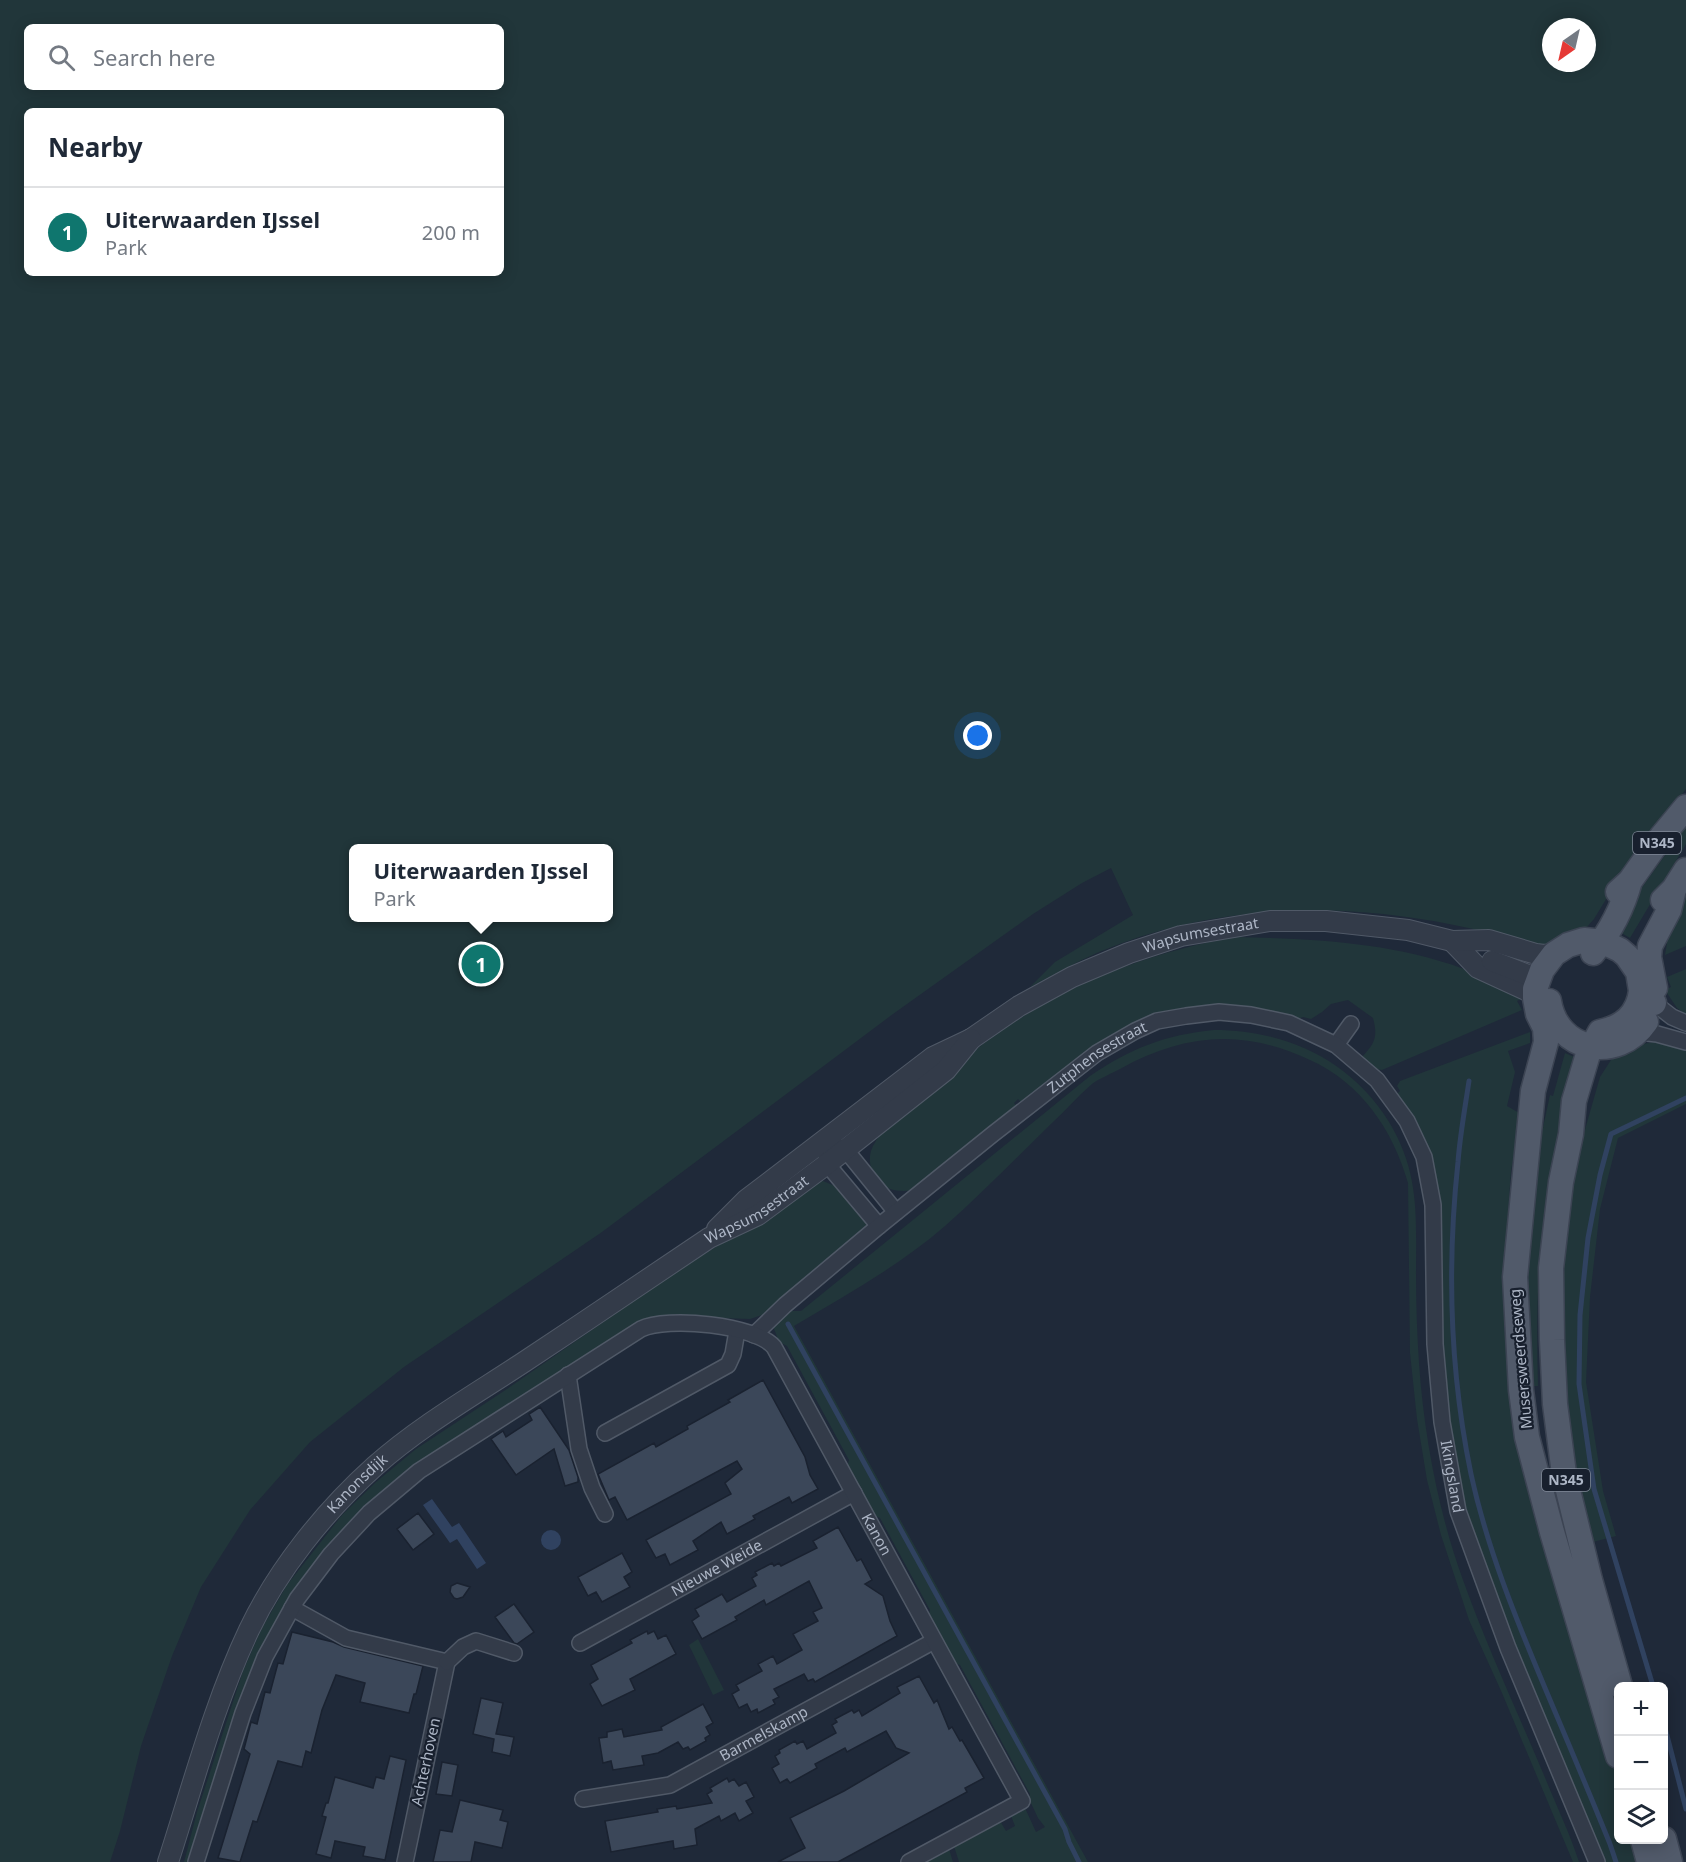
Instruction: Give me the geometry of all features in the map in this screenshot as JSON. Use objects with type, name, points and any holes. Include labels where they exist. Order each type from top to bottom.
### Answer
[{"type":"main road","name":"N345","points":[[1552,1027],[1538,1014],[1541,988],[1566,963],[1592,955],[1593,941],[1598,926],[1617,893],[1630,881],[1686,807]]},
{"type":"main road","name":"N345","points":[[1599,1047],[1600,1032],[1617,1027],[1632,1016],[1655,985],[1642,965],[1649,957],[1650,946],[1669,910],[1680,879]]},
{"type":"main road","name":"N345","points":[[1554,954],[1568,945],[1593,941]]},
{"type":"main road","points":[[1593,941],[1620,950],[1642,965]]},
{"type":"main road","points":[[1541,988],[1547,961],[1554,954]]},
{"type":"main road","points":[[1552,1027],[1599,1047],[1623,1042],[1638,1032],[1648,1019],[1648,997]]},
{"type":"main road","name":"Musersweerdseweg","points":[[1552,1027],[1533,1091],[1520,1205],[1515,1277],[1521,1390],[1527,1437],[1552,1532],[1614,1742]]},
{"type":"main road","name":"Musersweerdseweg","points":[[1599,1047],[1596,1067],[1585,1102],[1571,1134],[1559,1192],[1551,1268],[1555,1404],[1564,1473],[1590,1580],[1619,1682]]},
{"type":"main road","points":[[1644,1844],[1649,1862]]},
{"type":"main road","points":[[1665,1844],[1670,1862]]},
{"type":"street","name":"Wapsumsestraat","points":[[709,1238],[746,1200],[933,1057],[971,1039],[1019,1006],[1072,977],[1129,953],[1180,936],[1270,921],[1326,921],[1408,930],[1452,941],[1489,940],[1536,954],[1554,954]]},
{"type":"street","points":[[1452,941],[1478,968],[1528,990],[1541,988]]},
{"type":"street","points":[[1648,997],[1672,1017],[1686,1023]]},
{"type":"street","name":"Zutphensestraat","points":[[754,1335],[785,1305],[896,1212],[1097,1053],[1115,1041],[1157,1021],[1219,1012],[1251,1015],[1289,1023],[1336,1045],[1377,1080]]},
{"type":"street","points":[[1336,1045],[1351,1024]]},
{"type":"street","points":[[1638,1032],[1657,1034],[1686,1042]]},
{"type":"street","name":"Wapsumsestraat","points":[[709,1238],[758,1215],[827,1164],[946,1070],[971,1039]]},
{"type":"street","name":"Ikingsland","points":[[1377,1080],[1417,1139],[1431,1187],[1434,1344],[1442,1422],[1458,1511],[1508,1648],[1597,1862]]},
{"type":"street","points":[[823,1139],[845,1149],[896,1212]]},
{"type":"street","points":[[823,1139],[827,1164],[879,1226]]},
{"type":"street","name":"Kanonsdijk","points":[[168,1862],[225,1687],[249,1629],[277,1581],[307,1538],[376,1465],[427,1426],[709,1238]]},
{"type":"street","name":"Kanonsdijk","points":[[196,1862],[253,1684],[274,1637],[315,1574],[354,1527],[419,1471],[650,1325],[708,1324],[737,1331]]},
{"type":"street","points":[[605,1433],[728,1365],[733,1354],[737,1331]]},
{"type":"street","name":"Kanon","points":[[737,1331],[764,1337],[774,1347],[1022,1801],[909,1862]]},
{"type":"street","points":[[568,1375],[579,1449],[592,1488],[605,1514]]},
{"type":"street","name":"Nieuwe Weide","points":[[580,1643],[854,1493]]},
{"type":"street","points":[[292,1608],[346,1638],[447,1662],[463,1647],[476,1641],[514,1653]]},
{"type":"street","name":"Barmelskamp","points":[[583,1799],[670,1785],[934,1641]]},
{"type":"street","name":"Achterhoven","points":[[405,1862],[447,1662]]},
{"type":"green space","points":[[0,0],[1686,0],[1686,789],[1619,878],[1594,919],[1576,934],[1547,944],[1534,945],[1454,925],[1364,912],[1319,910],[1230,916],[1186,924],[1142,936],[1090,956],[1030,987],[1055,962],[1133,915],[1111,868],[1082,883],[1033,914],[893,1014],[602,1232],[404,1367],[310,1442],[250,1510],[201,1587],[172,1656],[141,1746],[110,1862],[0,1862]]},
{"type":"green space","points":[[1686,826],[1686,844],[1630,938],[1618,931],[1640,890]]},
{"type":"green space","points":[[1686,894],[1686,946],[1665,955],[1667,943],[1661,942]]},
{"type":"green space","points":[[1236,937],[1352,944],[1436,960],[1501,985],[1521,999],[1517,1001],[1522,1010],[1382,1070],[1376,1069],[1362,1057],[1374,1039],[1373,1018],[1348,1000],[1331,1004],[1311,1019],[1303,1017],[1295,1020],[1274,1014],[1131,1026],[1093,1047],[1022,1103],[1018,1099],[1014,1103],[1017,1107],[915,1190],[890,1189],[876,1177],[872,1170],[870,1155],[876,1140],[885,1129],[908,1106],[979,1047],[1022,1017],[1079,986],[1140,961],[1204,943]]},
{"type":"green space","points":[[1686,969],[1686,1015],[1677,1008],[1665,990],[1671,987],[1667,977]]},
{"type":"green space","points":[[1214,1030],[1240,1031],[1291,1043],[1336,1066],[1356,1081],[1373,1100],[1399,1141],[1411,1177],[1414,1196],[1419,1363],[1424,1418],[1439,1500],[1454,1554],[1472,1605],[1579,1862],[1573,1862],[1469,1620],[1441,1535],[1427,1480],[1417,1419],[1410,1353],[1408,1183],[1402,1163],[1384,1127],[1372,1110],[1345,1081],[1310,1060],[1285,1050],[1261,1043],[1214,1039],[1167,1048],[1095,1082],[972,1201],[927,1241],[872,1279],[794,1326],[1088,1862],[959,1862],[954,1846],[1000,1821],[1006,1831],[1015,1826],[1011,1816],[1025,1808],[1036,1832],[1045,1827],[1029,1799],[1030,1794],[960,1665],[952,1662],[928,1617],[930,1610],[880,1518],[873,1515],[847,1467],[849,1460],[787,1346],[779,1342],[773,1326],[786,1311],[801,1311],[1090,1076],[1134,1050],[1149,1044],[1180,1035]]},
{"type":"green space","points":[[1530,1032],[1530,1043],[1508,1051],[1515,1072],[1507,1106],[1521,1114],[1511,1171],[1506,1242],[1504,1323],[1512,1413],[1523,1473],[1537,1527],[1553,1558],[1595,1689],[1614,1759],[1614,1844],[1637,1844],[1642,1862],[1602,1862],[1498,1608],[1474,1541],[1463,1500],[1444,1393],[1438,1276],[1410,1113],[1397,1094],[1400,1091],[1397,1086],[1400,1081]]},
{"type":"green space","points":[[1654,1042],[1686,1048],[1686,1104],[1618,1138],[1600,1209],[1590,1297],[1586,1382],[1603,1491],[1616,1536],[1585,1544],[1565,1438],[1562,1247],[1576,1161],[1600,1077],[1611,1060],[1620,1053],[1637,1045]]},
{"type":"green space","points":[[1565,1053],[1579,1059],[1558,1143],[1543,1224],[1537,1332],[1538,1386],[1531,1386],[1527,1324],[1530,1225],[1541,1147],[1539,1146],[1550,1095],[1553,1096]]},
{"type":"green space","points":[[823,1181],[840,1188],[868,1223],[862,1234],[762,1315],[750,1319],[663,1316],[641,1321],[415,1467],[293,1594],[269,1634],[247,1681],[189,1862],[184,1862],[197,1812],[243,1671],[262,1628],[287,1585],[342,1515],[376,1482],[416,1449],[671,1275],[814,1182]]},
{"type":"green space","points":[[698,1639],[724,1690],[713,1695],[689,1645]]},
{"type":"green space","points":[[949,1849],[953,1862],[925,1862]]},
{"type":"water","points":[[432,1499],[452,1527],[459,1523],[486,1563],[477,1569],[457,1539],[450,1543],[423,1505]]},
{"type":"water","points":[[551,1530],[558,1533],[561,1540],[558,1547],[551,1550],[544,1547],[541,1540],[544,1533]]},
{"type":"building","points":[[763,1380],[805,1457],[810,1475],[818,1489],[792,1503],[789,1497],[753,1516],[755,1519],[727,1534],[721,1522],[693,1541],[698,1550],[670,1565],[665,1554],[656,1558],[646,1540],[731,1494],[725,1483],[742,1469],[737,1461],[627,1520],[615,1497],[609,1500],[598,1474],[654,1443],[656,1447],[688,1429],[687,1426]]},
{"type":"building","points":[[540,1407],[569,1450],[578,1482],[565,1486],[554,1449],[516,1475],[491,1439],[503,1431],[506,1437],[532,1420],[529,1414]]},
{"type":"building","points":[[418,1513],[434,1534],[413,1550],[397,1529]]},
{"type":"building","points":[[838,1527],[857,1561],[861,1559],[872,1580],[865,1584],[883,1596],[897,1636],[815,1682],[813,1679],[808,1681],[804,1674],[774,1689],[779,1697],[773,1700],[775,1704],[758,1713],[757,1709],[751,1712],[747,1704],[739,1708],[732,1694],[739,1690],[736,1685],[762,1671],[758,1664],[773,1656],[777,1664],[802,1650],[793,1634],[818,1621],[813,1612],[822,1608],[809,1581],[766,1605],[764,1600],[735,1617],[737,1620],[702,1639],[692,1621],[699,1616],[695,1609],[722,1594],[727,1602],[756,1586],[752,1578],[757,1575],[755,1572],[772,1563],[774,1566],[779,1563],[781,1566],[817,1548],[813,1541]]},
{"type":"building","points":[[622,1553],[632,1572],[624,1577],[630,1587],[602,1602],[596,1592],[588,1596],[578,1577]]},
{"type":"building","points":[[457,1583],[470,1587],[463,1597],[457,1599],[450,1592],[451,1586]]},
{"type":"building","points":[[514,1604],[534,1632],[517,1644],[495,1617]]},
{"type":"building","points":[[647,1631],[648,1634],[654,1631],[658,1639],[666,1635],[676,1654],[630,1679],[635,1690],[602,1706],[590,1684],[598,1679],[591,1665],[632,1643],[630,1640]]},
{"type":"building","points":[[292,1632],[423,1666],[416,1694],[414,1694],[409,1713],[360,1702],[365,1683],[336,1675],[322,1710],[311,1753],[306,1751],[302,1767],[278,1761],[257,1822],[253,1821],[240,1862],[218,1858],[250,1754],[244,1749],[251,1722],[257,1724],[265,1692],[270,1693],[278,1663],[283,1664]]},
{"type":"building","points":[[919,1676],[934,1703],[937,1700],[949,1729],[952,1727],[960,1741],[962,1740],[984,1778],[965,1788],[967,1792],[838,1862],[778,1862],[805,1848],[790,1818],[844,1791],[909,1753],[896,1748],[886,1731],[847,1752],[845,1748],[815,1764],[817,1768],[790,1783],[787,1779],[780,1783],[772,1768],[779,1764],[775,1756],[780,1753],[779,1750],[795,1741],[797,1744],[803,1741],[807,1749],[836,1733],[832,1725],[837,1722],[835,1719],[852,1710],[854,1713],[859,1710],[862,1716],[900,1693],[897,1687]]},
{"type":"building","points":[[481,1698],[503,1703],[496,1734],[514,1737],[510,1756],[492,1752],[494,1739],[473,1734]]},
{"type":"building","points":[[703,1704],[713,1723],[706,1727],[710,1735],[705,1738],[706,1741],[690,1750],[688,1747],[683,1749],[678,1742],[658,1753],[642,1756],[644,1765],[613,1770],[611,1761],[603,1763],[599,1738],[607,1737],[607,1732],[622,1729],[624,1737],[662,1730],[661,1727]]},
{"type":"building","points":[[390,1756],[406,1760],[385,1860],[363,1856],[365,1847],[335,1841],[331,1858],[316,1854],[326,1817],[322,1816],[335,1777],[373,1788],[376,1777],[384,1779]]},
{"type":"building","points":[[442,1762],[458,1765],[452,1796],[436,1794]]},
{"type":"building","points":[[727,1778],[729,1782],[734,1779],[739,1786],[746,1782],[754,1797],[746,1801],[753,1813],[739,1821],[735,1813],[721,1821],[719,1816],[695,1829],[697,1845],[674,1849],[673,1841],[611,1852],[605,1821],[658,1812],[657,1809],[676,1806],[677,1809],[712,1803],[707,1794],[712,1791],[710,1788]]},
{"type":"building","points":[[460,1800],[503,1810],[500,1820],[508,1822],[502,1848],[475,1842],[471,1862],[433,1862],[440,1830],[452,1832]]},
{"type":"waterway","points":[[1469,1081],[1460,1142],[1452,1240],[1452,1318],[1459,1397],[1471,1474],[1485,1529],[1513,1609],[1616,1862]]},
{"type":"waterway","points":[[1652,1682],[1594,1489],[1579,1384],[1580,1315],[1588,1238],[1600,1175],[1611,1134],[1686,1098]]},
{"type":"waterway","points":[[788,1324],[1065,1829],[1079,1862]]},
{"type":"waterway","points":[[1667,1736],[1686,1809]]},
{"type":"place","name":"Uiterwaarden IJssel","points":[[481,964]]}]
